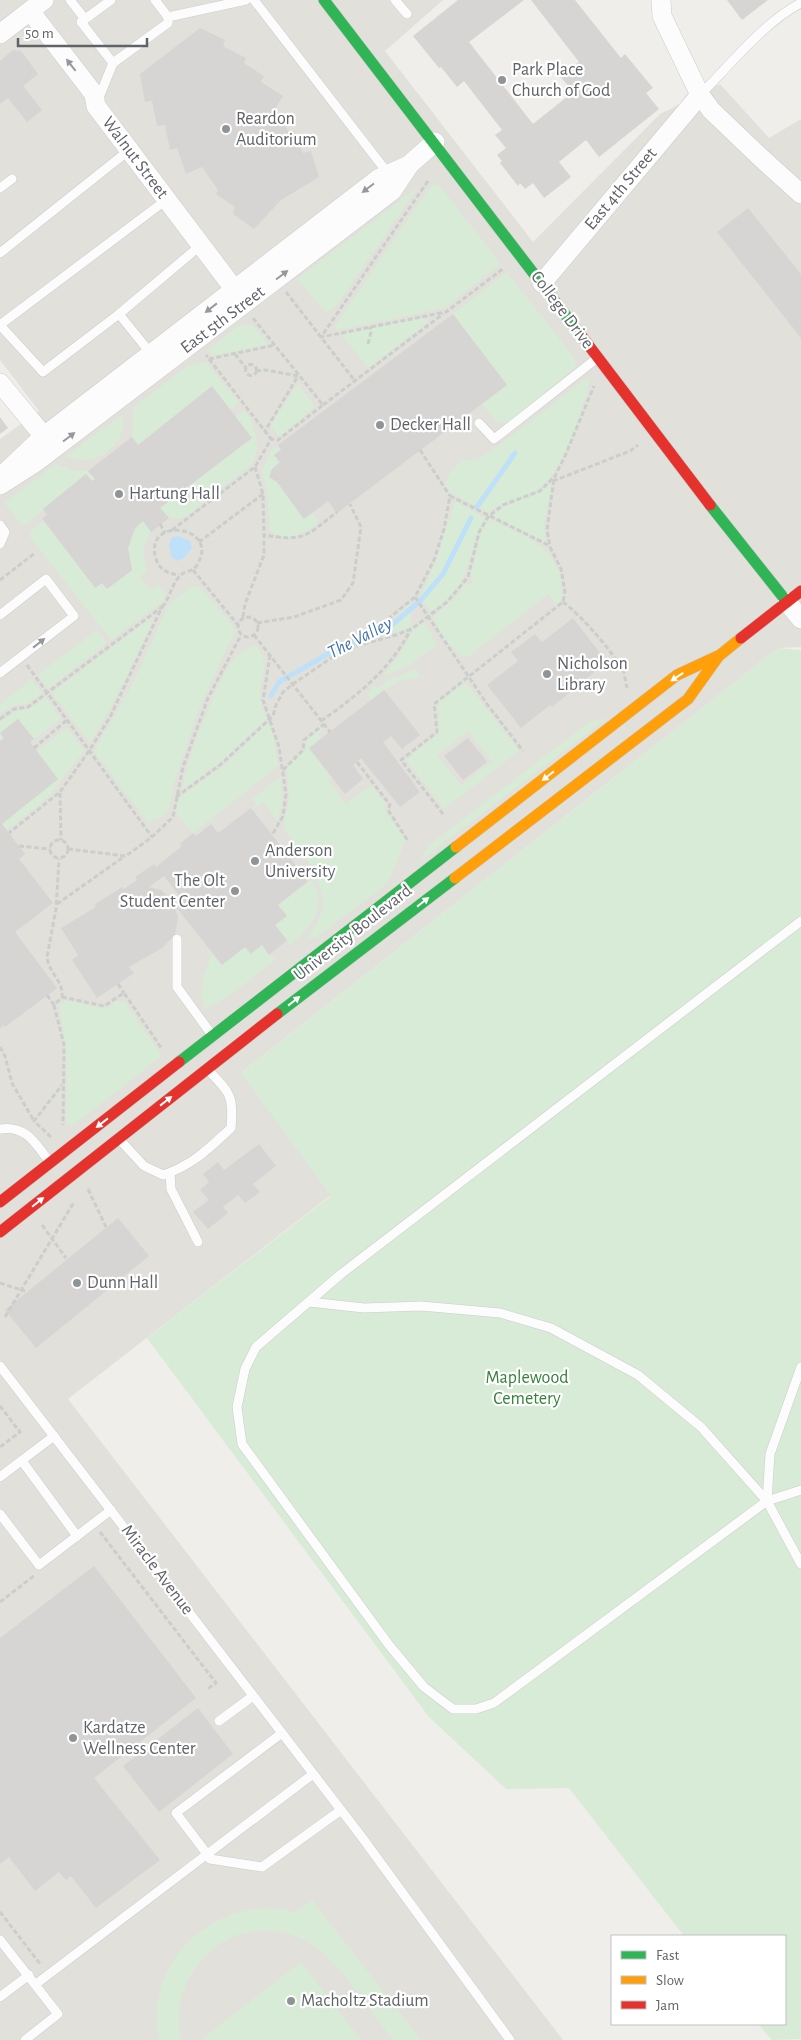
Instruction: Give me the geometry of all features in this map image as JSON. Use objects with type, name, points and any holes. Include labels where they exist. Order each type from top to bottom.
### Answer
[{"type":"main road","name":"College Drive","points":[[324,0],[435,142],[752,560],[794,597]]},
{"type":"main road","name":"University Boulevard","points":[[0,1202],[677,675],[720,655],[794,597]]},
{"type":"main road","name":"University Boulevard","points":[[0,1232],[207,1069],[688,699],[720,655]]},
{"type":"street","points":[[660,0],[662,16],[700,95],[731,130],[801,194]]},
{"type":"street","points":[[0,34],[37,6]]},
{"type":"street","name":"Walnut Street","points":[[37,6],[94,94],[96,106],[243,302]]},
{"type":"street","name":"East 4th Street","points":[[542,283],[700,95]]},
{"type":"street","name":"East 5th Street","points":[[0,485],[36,462],[156,360],[243,302],[392,190],[393,179],[435,142]]},
{"type":"street","points":[[0,478],[42,436],[156,360]]},
{"type":"street","points":[[0,383],[42,436]]},
{"type":"street","name":"College Drive","points":[[794,597],[801,619]]},
{"type":"street","points":[[625,716],[640,736]]},
{"type":"street","points":[[192,1053],[207,1069]]},
{"type":"lane","points":[[70,0],[85,19]]},
{"type":"lane","points":[[111,0],[81,22],[113,64]]},
{"type":"lane","points":[[96,106],[113,64],[168,22],[168,17],[155,0]]},
{"type":"lane","points":[[168,17],[246,0]]},
{"type":"lane","points":[[254,0],[393,179]]},
{"type":"lane","points":[[396,0],[406,14]]},
{"type":"lane","points":[[700,95],[775,20],[786,10],[801,2]]},
{"type":"lane","points":[[0,254],[128,150]]},
{"type":"lane","points":[[0,188],[12,179]]},
{"type":"lane","points":[[166,200],[0,325],[43,372],[119,314],[201,245]]},
{"type":"lane","points":[[119,314],[156,360]]},
{"type":"lane","points":[[479,424],[494,439],[598,358]]},
{"type":"lane","points":[[36,462],[42,448],[42,436]]},
{"type":"lane","points":[[0,525],[4,532],[0,544]]},
{"type":"lane","points":[[0,615],[46,579],[74,616],[0,673]]},
{"type":"lane","points":[[801,921],[341,1274],[256,1347],[245,1369],[237,1407],[242,1444],[389,1645],[424,1687],[454,1709],[476,1709],[494,1704],[767,1501],[801,1490]]},
{"type":"lane","points":[[177,939],[177,987],[213,1037]]},
{"type":"lane","points":[[118,1138],[144,1166],[164,1175],[184,1168],[199,1157],[231,1128],[233,1104],[224,1087],[207,1069]]},
{"type":"lane","points":[[0,1129],[20,1130],[32,1139],[51,1163]]},
{"type":"lane","points":[[170,1173],[171,1189],[198,1242]]},
{"type":"lane","points":[[309,1302],[364,1308],[421,1306],[500,1313],[551,1328],[638,1375],[701,1427],[767,1501],[801,1564]]},
{"type":"lane","name":"Miracle Avenue","points":[[0,1366],[341,1810],[510,2040]]},
{"type":"lane","points":[[767,1501],[770,1454],[801,1367]]},
{"type":"lane","points":[[0,1477],[54,1436]]},
{"type":"lane","points":[[22,1461],[77,1536]]},
{"type":"lane","points":[[0,1514],[39,1565],[111,1510]]},
{"type":"lane","points":[[220,1721],[253,1696]]},
{"type":"lane","points":[[282,1733],[176,1813],[206,1854],[210,1859],[262,1867],[341,1810]]},
{"type":"lane","points":[[36,1984],[313,1774]]},
{"type":"lane","points":[[0,1941],[29,1975],[58,2014],[25,2040]]},
{"type":"lane","points":[[0,1997],[29,1975]]},
{"type":"path","points":[[321,337],[428,181]]},
{"type":"path","points":[[202,350],[271,439],[278,440],[506,266]]},
{"type":"path","points":[[283,288],[355,381]]},
{"type":"path","points":[[243,302],[323,405]]},
{"type":"path","points":[[321,337],[446,312]]},
{"type":"path","points":[[368,344],[371,332],[370,327]]},
{"type":"path","points":[[209,359],[275,345]]},
{"type":"path","points":[[235,354],[246,368],[245,372],[249,375],[254,374],[256,371],[266,370],[298,376],[265,431]]},
{"type":"path","points":[[246,368],[252,365],[256,371]]},
{"type":"path","points":[[344,650],[411,629],[447,602],[468,577],[479,532],[488,517],[503,504],[540,491],[553,479],[565,456],[594,384]]},
{"type":"path","points":[[172,530],[188,531],[199,542],[200,557],[193,570],[179,575],[166,572],[156,560],[156,546],[165,533],[172,530],[255,467],[271,439]]},
{"type":"path","points":[[553,479],[630,451],[642,441]]},
{"type":"path","points":[[420,450],[450,496],[550,547]]},
{"type":"path","points":[[238,625],[243,617],[245,604],[264,555],[263,494],[255,467]]},
{"type":"path","points":[[443,814],[401,760],[436,732],[434,704],[563,602],[565,592],[561,569],[550,547],[547,530],[553,479]]},
{"type":"path","points":[[199,542],[263,494]]},
{"type":"path","points":[[176,797],[220,766],[273,716],[283,692],[292,684],[344,650],[352,641],[384,622],[415,597],[434,560],[444,529],[450,496]]},
{"type":"path","points":[[257,623],[294,617],[341,600],[353,583],[361,527],[350,504]]},
{"type":"path","points":[[264,535],[295,539],[310,533],[337,512]]},
{"type":"path","points":[[160,524],[165,533]]},
{"type":"path","points":[[0,580],[35,553]]},
{"type":"path","points":[[193,570],[238,625],[241,634],[247,637],[254,635],[258,629],[257,623],[250,617],[243,617]]},
{"type":"path","points":[[10,833],[60,792],[89,751],[110,717],[179,575]]},
{"type":"path","points":[[415,597],[523,751]]},
{"type":"path","points":[[563,602],[575,610],[623,672],[628,694]]},
{"type":"path","points":[[0,719],[14,709],[28,707],[48,694],[162,607]]},
{"type":"path","points":[[283,770],[303,750],[304,740],[381,673],[400,649],[411,629]]},
{"type":"path","points":[[56,905],[152,837],[173,817],[176,797],[208,698],[241,634]]},
{"type":"path","points":[[254,635],[330,732]]},
{"type":"path","points":[[270,655],[263,700],[279,747],[286,794],[283,816],[272,835]]},
{"type":"path","points":[[21,657],[152,837]]},
{"type":"path","points":[[34,748],[67,720]]},
{"type":"path","points":[[356,762],[390,805],[388,810],[408,841]]},
{"type":"path","points":[[60,792],[61,840]]},
{"type":"path","points":[[61,840],[66,843],[68,849],[65,857],[59,859],[53,857],[50,849],[54,841],[61,840]]},
{"type":"path","points":[[19,846],[50,849]]},
{"type":"path","points":[[68,849],[126,856]]},
{"type":"path","points":[[54,1005],[62,998],[63,986],[48,964],[47,957],[56,905],[59,859]]},
{"type":"path","points":[[118,984],[166,1056]]},
{"type":"path","points":[[62,998],[104,1006],[124,993]]},
{"type":"path","points":[[47,996],[54,1005],[64,1045],[63,1127]]},
{"type":"path","points":[[0,1048],[6,1056],[12,1083],[34,1121],[56,1142]]},
{"type":"path","points":[[34,1121],[63,1084]]},
{"type":"path","points":[[80,1192],[85,1184],[106,1227]]},
{"type":"path","points":[[5,1317],[23,1291],[76,1200]]},
{"type":"path","points":[[41,1224],[66,1258]]},
{"type":"path","points":[[0,1283],[23,1291]]},
{"type":"path","points":[[0,1406],[20,1432],[0,1447]]},
{"type":"path","points":[[97,1527],[216,1683],[206,1690]]},
{"type":"path","points":[[0,1602],[37,1573]]},
{"type":"path","points":[[0,1912],[48,1974]]},
{"type":"shaded area","name":"Anderson University","points":[[0,0],[443,0],[385,51],[533,242],[660,114],[720,84],[769,138],[801,119],[801,647],[778,648],[242,1072],[331,1195],[68,1399],[563,2040],[0,2040],[0,439],[39,411],[0,360]]},
{"type":"green space","points":[[432,184],[440,186],[501,264],[444,308],[338,330],[335,326]]},
{"type":"green space","points":[[418,187],[337,305],[326,313],[297,279]]},
{"type":"green space","points":[[507,272],[576,360],[575,368],[505,424],[497,422],[482,404],[506,385],[453,314]]},
{"type":"green space","points":[[424,317],[428,321],[425,325],[368,368],[342,335]]},
{"type":"green space","points":[[252,325],[267,343],[265,345],[212,356],[208,350],[238,326]]},
{"type":"green space","points":[[206,362],[239,403],[230,410],[211,387],[138,445],[132,437],[134,407],[187,366]]},
{"type":"green space","points":[[591,378],[571,440],[555,471],[536,490],[505,502],[488,513],[448,491],[445,486],[449,474],[462,460],[477,460],[584,380]]},
{"type":"green space","points":[[298,384],[315,407],[279,437],[270,426]]},
{"type":"green space","points":[[244,410],[251,419],[258,446],[252,464],[184,518],[169,518],[160,508],[252,438],[235,417]]},
{"type":"green space","points":[[122,415],[123,426],[120,437],[107,452],[87,460],[66,456]]},
{"type":"green space","points":[[278,445],[281,450],[274,455],[280,462],[272,469],[270,478],[277,482],[304,519],[312,513],[319,522],[302,533],[289,537],[276,535],[270,531],[267,490],[262,470],[271,452]]},
{"type":"green space","points":[[56,464],[74,471],[88,471],[95,479],[92,481],[86,474],[27,524],[21,524],[4,503]]},
{"type":"green space","points":[[552,483],[544,526],[546,542],[492,516],[505,506],[537,493]]},
{"type":"green space","points":[[455,501],[485,518],[473,546],[467,569],[456,590],[430,612],[420,597],[435,564]]},
{"type":"green space","points":[[489,519],[530,539],[542,547],[551,557],[558,569],[561,583],[561,600],[556,604],[548,594],[469,656],[461,656],[444,638],[433,617],[457,596],[465,584],[468,585],[473,582],[471,575],[481,533]]},
{"type":"green space","points":[[43,521],[95,587],[102,583],[107,589],[132,570],[128,557],[129,544],[134,532],[143,521],[151,532],[143,548],[147,571],[140,577],[151,590],[158,585],[165,593],[164,600],[111,640],[30,537],[30,531]]},
{"type":"green space","points":[[198,585],[229,621],[235,631],[200,706],[173,786],[169,810],[163,817],[154,819],[149,824],[94,751],[132,685],[169,604],[190,588]]},
{"type":"green space","points":[[412,601],[410,627],[356,643],[392,621]]},
{"type":"green space","points":[[148,620],[151,622],[150,628],[113,703],[90,743],[52,693]]},
{"type":"green space","points":[[425,623],[437,645],[411,664],[382,677],[400,654],[414,629]]},
{"type":"green space","points":[[97,630],[107,643],[48,689],[37,675]]},
{"type":"green space","points":[[254,645],[260,651],[263,658],[264,671],[260,700],[267,718],[222,761],[183,790],[195,744],[218,686],[232,661]]},
{"type":"green space","name":"Maplewood Cemetery","points":[[778,648],[801,650],[801,2039],[772,2040],[759,2025],[786,2025],[786,1935],[683,1935],[569,1788],[506,1789],[429,1717],[147,1338],[331,1196],[241,1073]]},
{"type":"green space","points":[[415,669],[421,677],[397,682],[371,700],[368,695],[376,684],[375,689],[384,685],[384,682]]},
{"type":"green space","points":[[32,679],[42,693],[27,704],[12,706],[0,715],[0,704]]},
{"type":"green space","points":[[463,684],[469,686],[519,751],[444,809],[406,760],[439,733],[439,703]],"holes":[[[468,731],[492,762],[461,785],[437,755]]]},
{"type":"green space","points":[[46,697],[61,719],[34,739],[18,719],[0,732],[0,722],[16,711],[29,709]]},
{"type":"green space","points":[[596,719],[606,719],[420,861],[428,846],[584,726]]},
{"type":"green space","points":[[268,722],[274,739],[278,766],[193,833],[179,817],[176,808],[181,796],[224,766]]},
{"type":"green space","points":[[67,727],[84,751],[47,798],[7,830],[2,824],[58,779],[37,751]]},
{"type":"green space","points":[[323,727],[324,729],[318,734],[321,738],[309,748],[331,777],[328,781],[346,804],[371,785],[386,804],[383,807],[406,840],[389,880],[383,887],[317,937],[305,939],[320,918],[323,902],[319,886],[314,878],[318,875],[283,828],[289,800],[287,768],[296,756],[306,750],[307,740]]},
{"type":"green space","points":[[0,732],[4,738],[0,741]]},
{"type":"green space","points":[[281,776],[282,803],[278,821],[263,802],[253,810],[251,809],[256,804],[252,799]]},
{"type":"green space","points":[[311,880],[319,899],[318,908],[304,932],[290,945],[275,925],[287,916],[278,905]]},
{"type":"green space","points":[[262,945],[275,960],[233,993],[205,1009],[201,995],[205,974],[212,954],[222,965],[245,947]]},
{"type":"green space","points":[[65,1000],[105,1009],[117,1001],[124,1002],[162,1056],[71,1127],[66,1121],[67,1064],[59,1007]]},
{"type":"green space","points":[[312,1900],[421,2040],[393,2040],[341,1972],[318,1949],[306,1941],[280,1932],[256,1931],[232,1937],[212,1950],[196,1967],[184,1989],[179,2014],[181,2040],[159,2040],[157,2018],[159,1996],[165,1976],[175,1958],[189,1942],[205,1928],[224,1918],[245,1911],[263,1909],[276,1909],[294,1913]]},
{"type":"green space","name":"Macholtz Stadium","points":[[301,1962],[361,2040],[202,2039]]},
{"type":"water","points":[[179,536],[190,541],[192,548],[183,559],[176,561],[171,556],[169,544],[172,537]]},
{"type":"building","points":[[458,0],[524,0],[469,42],[533,124],[573,92],[560,76],[579,62],[531,0],[575,0],[621,58],[625,54],[653,88],[646,93],[659,109],[599,157],[586,140],[559,162],[571,177],[544,198],[533,183],[525,189],[520,183],[518,186],[500,163],[502,161],[497,155],[506,148],[495,135],[502,130],[464,81],[457,87],[413,36]]},
{"type":"building","points":[[727,0],[768,0],[742,20]]},
{"type":"building","name":"Reardon Auditorium","points":[[200,28],[225,40],[223,46],[246,58],[244,63],[264,76],[261,82],[283,96],[275,109],[289,132],[294,131],[303,153],[311,151],[319,177],[281,200],[254,229],[233,214],[235,207],[216,194],[218,190],[202,167],[186,174],[177,148],[170,150],[165,125],[157,126],[152,101],[145,102],[140,74]]},
{"type":"building","points":[[13,50],[21,51],[38,74],[23,86],[42,110],[27,122],[8,98],[0,104],[0,61]]},
{"type":"building","points":[[748,208],[801,274],[801,338],[717,232]]},
{"type":"building","name":"Decker Hall","points":[[453,314],[507,385],[337,513],[328,501],[304,519],[277,482],[269,477],[272,469],[280,462],[274,455],[281,450],[278,445]]},
{"type":"building","name":"Hartung Hall","points":[[212,386],[252,438],[160,508],[169,518],[151,532],[143,521],[135,528],[128,548],[132,570],[107,589],[102,583],[95,588],[42,518],[47,515],[43,509],[86,474],[92,481],[95,479],[88,471],[132,437],[138,445]]},
{"type":"building","points":[[0,417],[8,428],[0,434]]},
{"type":"building","name":"Nicholson Library","points":[[573,618],[607,662],[552,707],[550,705],[521,728],[487,685],[518,661],[511,652],[535,634],[542,642]]},
{"type":"building","points":[[384,690],[420,735],[402,749],[391,736],[383,742],[420,792],[400,807],[361,758],[353,765],[363,779],[345,794],[309,748]]},
{"type":"building","points":[[18,719],[34,739],[30,742],[58,779],[2,824],[25,854],[19,859],[53,903],[15,932],[57,988],[5,1027],[4,1025],[0,1028],[0,741],[4,738],[0,733]]},
{"type":"building","points":[[468,738],[487,762],[463,780],[444,756]]},
{"type":"building","name":"The Olt Student Center","points":[[251,808],[308,881],[278,905],[287,916],[275,925],[287,940],[269,955],[262,945],[251,954],[245,947],[222,965],[176,907],[184,902],[164,876],[149,887],[161,890],[173,901],[178,918],[175,935],[162,948],[129,967],[134,973],[97,998],[72,960],[78,955],[61,928],[96,907],[95,904],[122,887],[124,889],[137,880],[135,877],[154,864],[156,867],[182,846],[180,844],[193,833],[196,836],[211,824],[218,833]]},
{"type":"building","points":[[259,1144],[276,1166],[253,1184],[260,1192],[245,1203],[238,1195],[223,1207],[228,1213],[208,1229],[193,1212],[209,1200],[200,1190],[209,1182],[203,1174],[218,1162],[224,1170]]},
{"type":"building","name":"Dunn Hall","points":[[118,1218],[149,1256],[36,1348],[5,1310]]},
{"type":"building","name":"Kardatze Wellness Center","points":[[94,1566],[196,1698],[94,1778],[160,1860],[96,1908],[71,1876],[66,1880],[59,1872],[35,1891],[9,1857],[0,1864],[0,1638]]},
{"type":"building","points":[[198,1708],[233,1754],[159,1812],[123,1766]]},
{"type":"waterway","name":"The Valley","points":[[477,507],[515,453]]},
{"type":"waterway","name":"The Valley","points":[[271,696],[279,682],[326,655],[387,629],[421,600],[443,574],[471,518]]},
{"type":"traffic: fast","points":[[324,0],[580,334]]},
{"type":"traffic: fast","points":[[710,505],[787,602]]},
{"type":"traffic: fast","points":[[179,1062],[456,847]]},
{"type":"traffic: fast","points":[[277,1014],[455,878]]},
{"type":"traffic: slow","points":[[456,847],[677,675],[720,655],[741,638]]},
{"type":"traffic: slow","points":[[455,878],[688,699],[718,657]]},
{"type":"traffic: jam","points":[[580,334],[710,505]]},
{"type":"traffic: jam","points":[[741,638],[801,591]]},
{"type":"traffic: jam","points":[[0,1232],[277,1014]]},
{"type":"traffic: jam","points":[[0,1202],[179,1062]]},
{"type":"place","name":"Park Place Church of God","points":[[502,80]]},
{"type":"place","name":"Reardon Auditorium","points":[[226,129]]},
{"type":"place","name":"Decker Hall","points":[[380,425]]},
{"type":"place","name":"Hartung Hall","points":[[119,494]]},
{"type":"place","name":"Nicholson Library","points":[[547,674]]},
{"type":"place","name":"Anderson University","points":[[255,861]]},
{"type":"place","name":"The Olt Student Center","points":[[235,891]]},
{"type":"place","name":"Dunn Hall","points":[[77,1283]]},
{"type":"place","name":"Kardatze Wellness Center","points":[[73,1738]]},
{"type":"place","name":"Macholtz Stadium","points":[[291,2001]]}]
